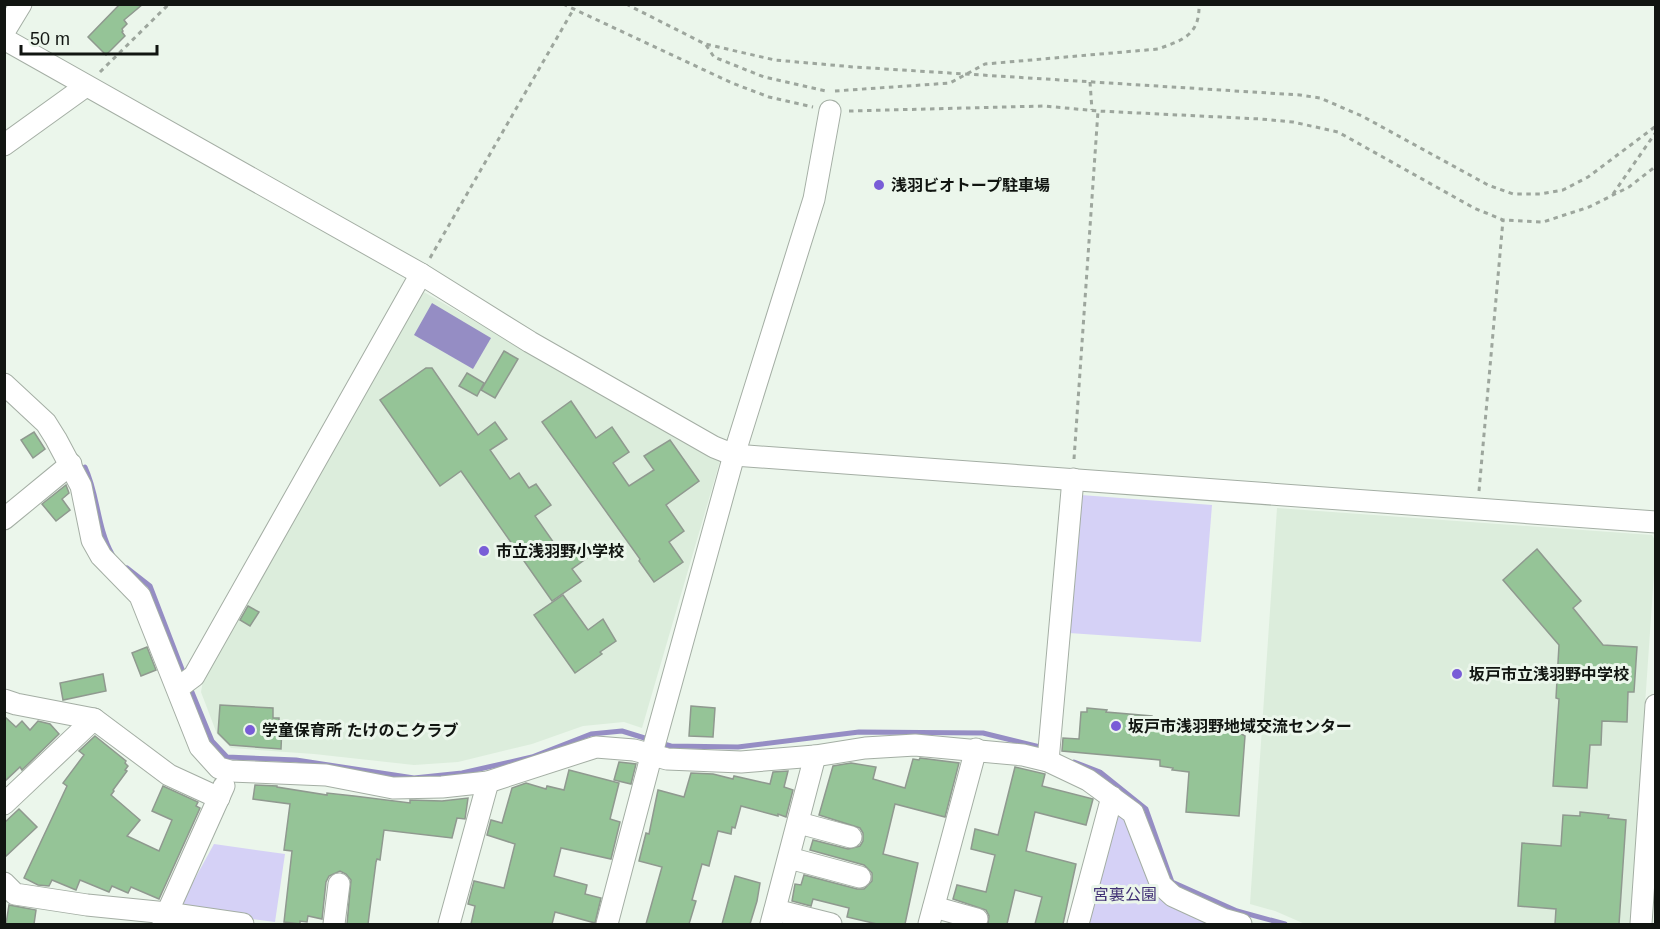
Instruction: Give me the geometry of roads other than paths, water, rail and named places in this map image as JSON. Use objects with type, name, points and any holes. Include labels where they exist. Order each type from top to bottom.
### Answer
[{"type":"street","points":[[4,32],[21,4]]},
{"type":"street","points":[[4,39],[421,274],[530,342],[714,447],[734,455],[1656,522]]},
{"type":"street","points":[[4,145],[86,86]]},
{"type":"street","points":[[607,924],[734,455],[813,199],[830,111]]},
{"type":"street","points":[[178,688],[194,676],[421,274]]},
{"type":"street","points":[[4,384],[46,423],[71,464],[81,486],[92,540],[101,556],[140,596],[200,747],[219,768],[230,771],[326,775],[393,788],[442,787],[488,782],[596,747],[652,753],[667,759],[741,762],[815,756],[865,748],[915,745],[1023,755],[1048,761],[1088,780],[1133,813],[1161,885],[1173,896],[1228,923]]},
{"type":"street","points":[[4,519],[71,464]]},
{"type":"street","points":[[1048,761],[1073,479]]},
{"type":"street","points":[[4,700],[94,720],[169,775],[219,798]]},
{"type":"street","points":[[1641,924],[1656,705]]},
{"type":"street","points":[[4,804],[94,720]]},
{"type":"street","points":[[976,749],[932,916],[976,919]]},
{"type":"street","points":[[815,756],[773,917],[831,924]]},
{"type":"street","points":[[165,919],[230,771]]},
{"type":"street","points":[[449,924],[488,782]]},
{"type":"street","points":[[1078,924],[1112,797]]},
{"type":"street","points":[[799,823],[851,837]]},
{"type":"street","points":[[789,858],[860,877]]},
{"type":"street","points":[[4,883],[15,894],[165,919],[243,924]]},
{"type":"street","points":[[334,924],[339,884]]},
{"type":"waterway","points":[[85,467],[93,488],[103,533],[112,554]]},
{"type":"waterway","points":[[127,568],[150,586],[185,677]]},
{"type":"waterway","points":[[189,685],[212,741],[227,757],[296,760],[414,778],[462,773],[532,757],[591,734],[622,731],[651,740]]},
{"type":"waterway","points":[[660,743],[671,746],[738,747],[859,732],[983,733],[1044,748]]},
{"type":"waterway","points":[[1074,762],[1100,772],[1146,809],[1172,882],[1237,911],[1285,924]]},
{"type":"place","name":"浅羽ビオトープ駐車場","points":[[879,185]]},
{"type":"place","name":"市立浅羽野小学校","points":[[484,551]]},
{"type":"place","name":"坂戸市立浅羽野中学校","points":[[1457,674]]},
{"type":"place","name":"坂戸市浅羽野地域交流センター","points":[[1116,726]]},
{"type":"place","name":"学童保育所 たけのこクラブ","points":[[250,730]]},
{"type":"park label","name":"宮裏公園","points":[[1125,894]]}]
